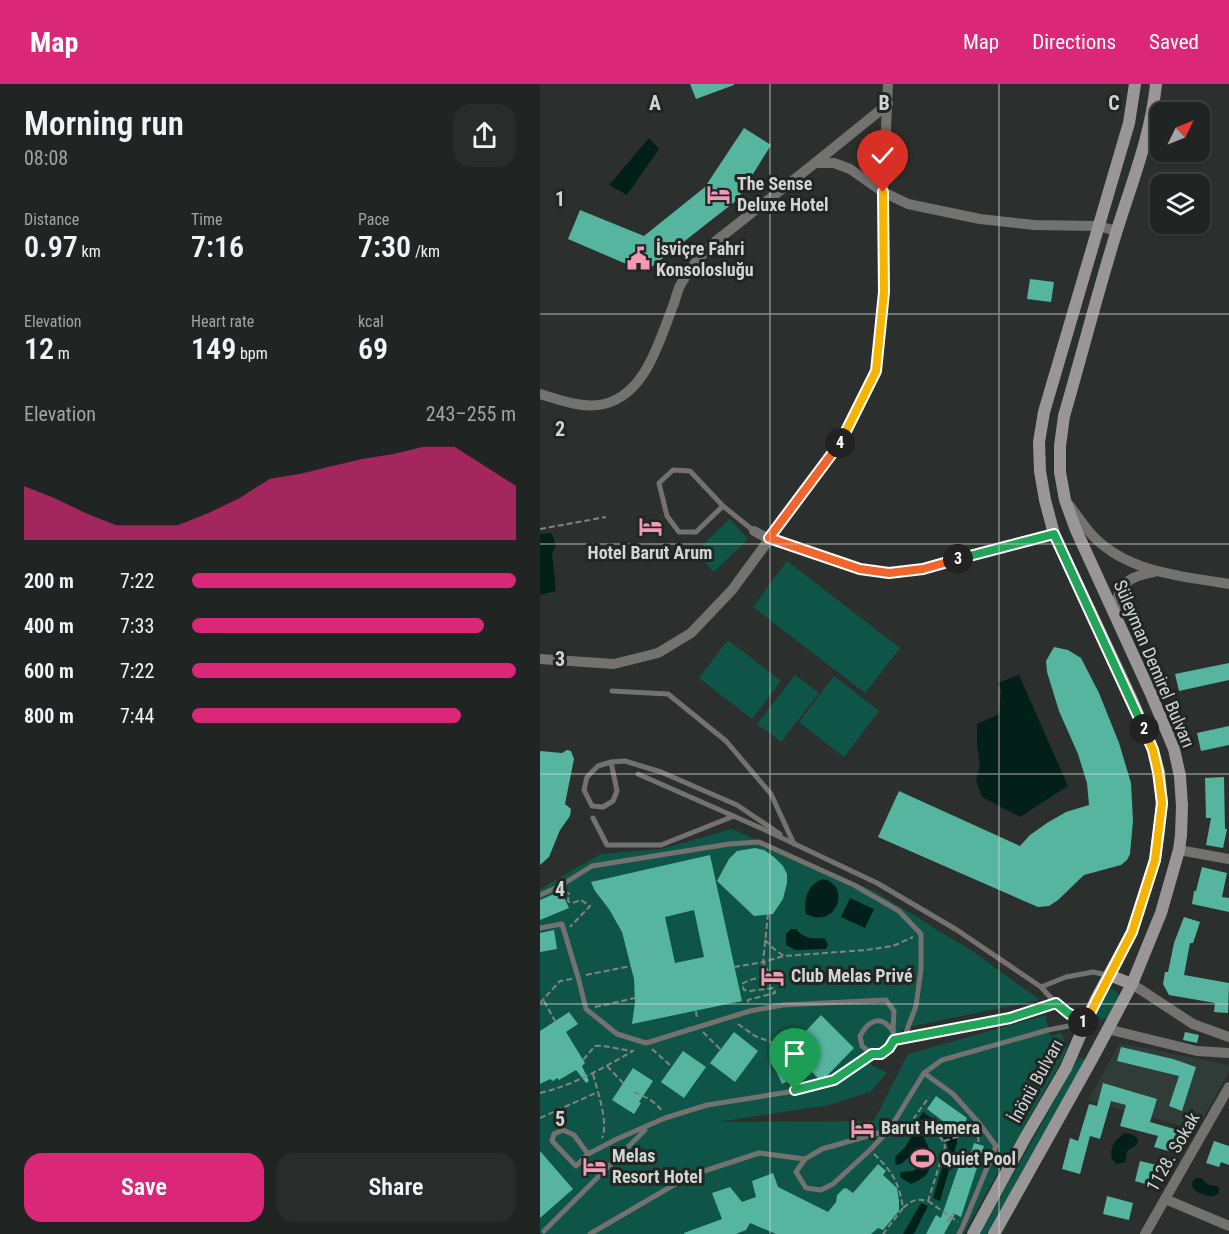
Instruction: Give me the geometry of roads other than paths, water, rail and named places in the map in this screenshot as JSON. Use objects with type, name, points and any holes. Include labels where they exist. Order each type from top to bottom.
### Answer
[{"type":"main road","name":"Süleyman Demirel Bulvarı","points":[[1109,975],[1132,932],[1155,860],[1162,803],[1158,772],[1153,750],[1132,700],[1054,534],[1043,490],[1039,442],[1044,412],[1129,123],[1135,84]]},
{"type":"main road","name":"Süleyman Demirel Bulvarı","points":[[994,1234],[1132,984],[1161,913],[1179,850],[1182,806],[1180,776],[1174,749],[1076,530],[1065,500],[1060,472],[1060,446],[1064,416],[1117,231],[1144,148],[1156,84]]},
{"type":"main road","points":[[1109,975],[1132,984]]},
{"type":"main road","name":"İnönü Bulvarı","points":[[968,1230],[1066,1068],[1109,975]]},
{"type":"main road","points":[[1085,1023],[1107,1029]]},
{"type":"street","points":[[540,658],[614,664],[658,653],[691,633],[732,590],[843,439],[876,371],[884,292],[883,192],[888,84]]},
{"type":"street","points":[[540,394],[585,405],[604,404],[635,386],[648,368],[680,285],[701,255],[888,104]]},
{"type":"street","points":[[815,163],[834,163],[850,169],[883,192],[908,204],[980,219],[1034,225],[1098,226],[1117,231]]},
{"type":"street","points":[[1065,500],[1095,538],[1108,549],[1137,565],[1157,571],[1229,584]]},
{"type":"street","points":[[754,531],[860,569],[889,573],[923,569],[1054,534]]},
{"type":"street","points":[[1115,616],[1119,592],[1127,582],[1139,574],[1157,571]]},
{"type":"street","points":[[1179,850],[1229,859]]},
{"type":"street","points":[[1132,984],[1192,1024],[1229,1037]]},
{"type":"street","points":[[1107,1029],[1197,1051],[1229,1053]]},
{"type":"street","name":"1128. Sokak","points":[[1145,1234],[1229,1087]]},
{"type":"street","points":[[1165,1199],[1229,1226]]},
{"type":"lane","points":[[723,506],[696,532],[679,532],[667,516],[659,483],[674,470],[690,471],[723,506],[754,531]]},
{"type":"lane","points":[[612,691],[668,694],[726,741],[771,794],[794,844]]},
{"type":"lane","points":[[611,762],[617,791],[614,801],[603,807],[592,806],[584,790],[587,777],[598,766],[611,762],[625,761],[661,772],[737,805],[794,844]]},
{"type":"lane","points":[[638,774],[877,883],[957,930],[1041,987],[1068,1013],[1085,1023]]},
{"type":"lane","points":[[593,818],[607,844],[661,845],[734,816]]},
{"type":"lane","points":[[540,895],[560,886],[592,866],[729,844],[759,842],[854,885],[899,911],[921,934],[921,969],[916,1006],[904,1038]]},
{"type":"lane","points":[[540,928],[562,924],[586,1009],[617,1034],[646,1043],[728,1017],[783,1005],[886,1000],[894,1011],[894,1040],[889,1048],[881,1054],[872,1054],[834,1080],[795,1090],[707,1105],[665,1118],[588,1154],[576,1166],[552,1141],[554,1134],[563,1130],[574,1135],[588,1154]]},
{"type":"lane","points":[[1041,987],[1066,977],[1093,972],[1109,975]]},
{"type":"lane","points":[[894,1040],[1010,1018],[1056,1003]]},
{"type":"lane","points":[[872,1054],[862,1046],[860,1036],[866,1026],[877,1020],[885,1022],[893,1031]]},
{"type":"lane","points":[[889,1130],[822,1149],[805,1159],[796,1172],[806,1188],[821,1190],[833,1184],[889,1130],[924,1073],[942,1060],[1048,1030],[1085,1023]]},
{"type":"lane","points":[[924,1073],[953,1094],[996,1146],[968,1230],[959,1234]]},
{"type":"lane","points":[[544,1231],[636,1137],[651,1125]]},
{"type":"lane","points":[[590,1234],[689,1176],[759,1153],[805,1159]]},
{"type":"place","name":"The Sense Deluxe Hotel","points":[[719,194]]},
{"type":"place","name":"İsviçre Fahri Konsolosluğu","points":[[638,259]]},
{"type":"place","name":"Hotel Barut Arum","points":[[650,527]]},
{"type":"place","name":"Club Melas Privé","points":[[773,976]]},
{"type":"place","name":"Barut Hemera","points":[[863,1128]]},
{"type":"place","name":"Quiet Pool","points":[[923,1159]]},
{"type":"place","name":"Melas Resort Hotel","points":[[594,1166]]}]
